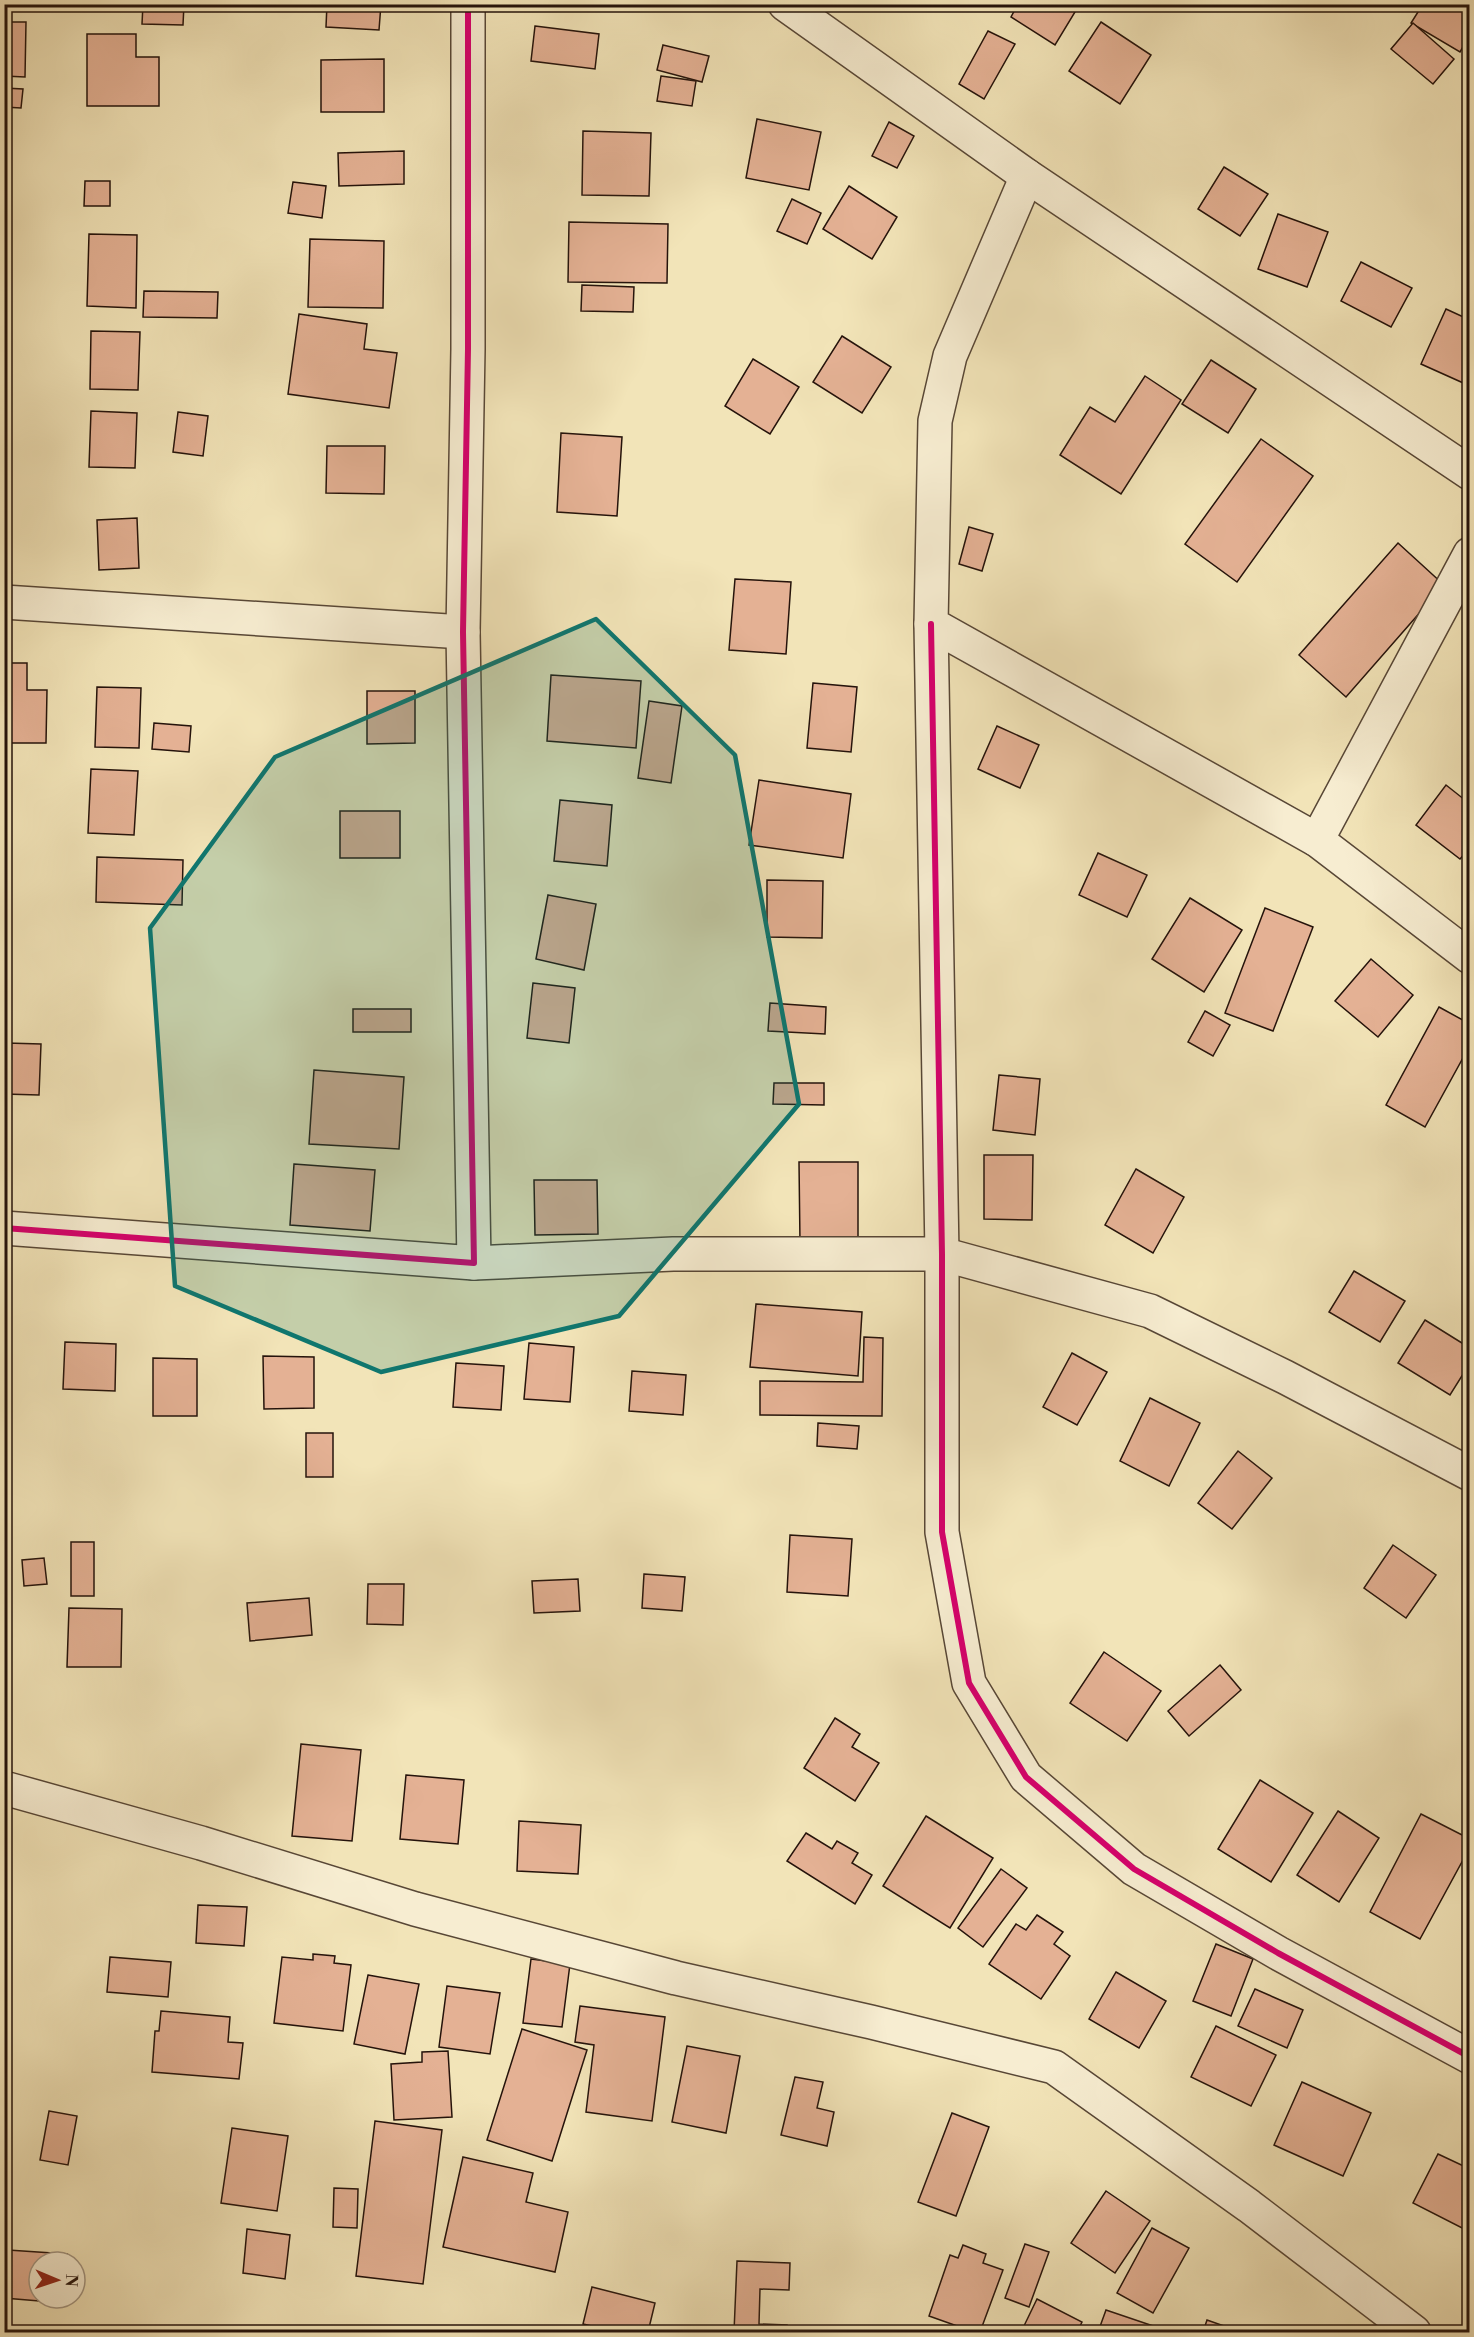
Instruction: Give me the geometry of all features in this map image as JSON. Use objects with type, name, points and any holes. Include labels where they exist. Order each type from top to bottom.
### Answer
[{"type":"street","points":[[468,4],[468,350],[463,632],[474,1263]]},
{"type":"street","points":[[785,4],[1027,176],[1470,473]]},
{"type":"street","points":[[1027,176],[950,356],[935,421],[931,624],[942,1254],[942,1532],[969,1683],[1026,1777],[1134,1869],[1278,1953],[1470,2058]]},
{"type":"street","points":[[1317,840],[1470,554]]},
{"type":"street","points":[[4,603],[463,632]]},
{"type":"street","points":[[931,624],[1317,840],[1470,957]]},
{"type":"street","points":[[4,1228],[474,1263],[673,1254],[942,1254],[1150,1311],[1285,1377],[1470,1474]]},
{"type":"street","points":[[4,1788],[201,1843],[415,1909],[676,1978],[871,2022],[1054,2067],[1249,2206],[1414,2332]]},
{"type":"highlighted area","points":[[596,619],[735,755],[799,1104],[619,1316],[381,1372],[175,1286],[150,928],[275,757]]},
{"type":"building","points":[[143,4],[184,4],[183,25],[142,24]]},
{"type":"building","points":[[327,4],[381,4],[379,30],[326,27]]},
{"type":"building","points":[[546,4],[591,4],[591,10],[546,8]]},
{"type":"building","points":[[1018,4],[1063,4],[1075,12],[1055,45],[1011,17]]},
{"type":"building","points":[[1423,4],[1470,4],[1470,35],[1460,52],[1411,23]]},
{"type":"building","points":[[4,22],[26,22],[25,77],[4,76]]},
{"type":"building","points":[[1101,22],[1151,55],[1120,104],[1069,71]]},
{"type":"building","points":[[1413,23],[1454,59],[1433,84],[1391,49]]},
{"type":"building","points":[[535,26],[599,34],[595,69],[531,61]]},
{"type":"building","points":[[988,31],[1015,44],[984,99],[959,84]]},
{"type":"building","points":[[87,34],[136,34],[136,57],[159,57],[159,106],[87,106]]},
{"type":"building","points":[[663,45],[709,56],[702,82],[657,70]]},
{"type":"building","points":[[384,59],[384,112],[321,112],[321,60]]},
{"type":"building","points":[[661,76],[696,81],[692,106],[657,101]]},
{"type":"building","points":[[4,88],[23,89],[21,108],[4,107]]},
{"type":"building","points":[[757,119],[821,132],[809,190],[746,178]]},
{"type":"building","points":[[889,122],[914,136],[897,168],[872,156]]},
{"type":"building","points":[[583,131],[651,133],[649,196],[582,195]]},
{"type":"building","points":[[404,151],[404,184],[339,186],[338,153]]},
{"type":"building","points":[[1224,167],[1268,194],[1240,236],[1198,209]]},
{"type":"building","points":[[85,181],[110,181],[110,206],[84,206]]},
{"type":"building","points":[[293,182],[326,186],[322,218],[288,213]]},
{"type":"building","points":[[849,186],[897,217],[872,259],[823,229]]},
{"type":"building","points":[[792,199],[821,213],[807,244],[777,231]]},
{"type":"building","points":[[1278,214],[1328,232],[1307,287],[1258,269]]},
{"type":"building","points":[[569,222],[668,224],[667,283],[568,282]]},
{"type":"building","points":[[89,234],[137,235],[136,308],[87,306]]},
{"type":"building","points":[[310,239],[384,241],[383,308],[308,307]]},
{"type":"building","points":[[1361,262],[1412,288],[1391,327],[1341,301]]},
{"type":"building","points":[[582,285],[634,287],[633,312],[581,311]]},
{"type":"building","points":[[144,291],[218,292],[217,318],[143,317]]},
{"type":"building","points":[[1446,309],[1470,320],[1470,386],[1421,364]]},
{"type":"building","points":[[299,314],[367,324],[364,349],[397,353],[389,408],[288,394]]},
{"type":"building","points":[[91,331],[140,332],[138,390],[90,389]]},
{"type":"building","points":[[842,336],[891,367],[862,413],[813,382]]},
{"type":"building","points":[[753,359],[799,387],[770,434],[725,406]]},
{"type":"building","points":[[1211,360],[1256,389],[1228,433],[1182,404]]},
{"type":"building","points":[[1145,376],[1181,400],[1121,494],[1060,455],[1090,407],[1115,422]]},
{"type":"building","points":[[91,411],[137,413],[135,468],[89,467]]},
{"type":"building","points":[[178,412],[208,416],[203,456],[173,452]]},
{"type":"building","points":[[561,433],[622,437],[617,516],[557,512]]},
{"type":"building","points":[[1261,439],[1313,476],[1237,582],[1185,544]]},
{"type":"building","points":[[327,446],[385,446],[384,494],[326,493]]},
{"type":"building","points":[[137,518],[139,568],[99,570],[97,520]]},
{"type":"building","points":[[969,527],[993,534],[982,571],[959,564]]},
{"type":"building","points":[[1398,543],[1444,585],[1346,697],[1299,655]]},
{"type":"building","points":[[735,579],[791,582],[786,654],[729,650]]},
{"type":"building","points":[[4,663],[27,663],[27,690],[47,690],[46,743],[4,743]]},
{"type":"building","points":[[551,675],[641,681],[636,748],[547,741]]},
{"type":"building","points":[[813,683],[857,687],[851,752],[807,748]]},
{"type":"building","points":[[97,687],[141,688],[139,748],[95,747]]},
{"type":"building","points":[[367,691],[415,691],[415,743],[367,744]]},
{"type":"building","points":[[649,701],[682,706],[671,783],[638,778]]},
{"type":"building","points":[[154,723],[191,726],[189,752],[152,749]]},
{"type":"building","points":[[997,726],[1039,745],[1020,788],[978,769]]},
{"type":"building","points":[[91,769],[138,771],[134,835],[88,833]]},
{"type":"building","points":[[759,780],[851,794],[843,858],[749,845]]},
{"type":"building","points":[[1446,785],[1470,804],[1470,848],[1460,859],[1416,825]]},
{"type":"building","points":[[560,800],[612,805],[607,866],[554,861]]},
{"type":"building","points":[[340,811],[400,811],[400,858],[340,858]]},
{"type":"building","points":[[1098,853],[1147,875],[1127,917],[1079,895]]},
{"type":"building","points":[[97,857],[183,860],[182,905],[96,902]]},
{"type":"building","points":[[767,880],[823,881],[822,938],[767,937]]},
{"type":"building","points":[[548,895],[596,904],[584,970],[536,959]]},
{"type":"building","points":[[1190,898],[1242,930],[1204,992],[1152,959]]},
{"type":"building","points":[[1265,908],[1313,927],[1273,1031],[1225,1013]]},
{"type":"building","points":[[1371,959],[1413,995],[1378,1037],[1335,1001]]},
{"type":"building","points":[[533,983],[575,988],[569,1043],[527,1038]]},
{"type":"building","points":[[770,1003],[826,1007],[825,1034],[768,1031]]},
{"type":"building","points":[[1439,1007],[1470,1024],[1470,1045],[1425,1127],[1386,1105]]},
{"type":"building","points":[[353,1009],[411,1009],[411,1032],[353,1032]]},
{"type":"building","points":[[1205,1011],[1230,1025],[1213,1056],[1188,1042]]},
{"type":"building","points":[[6,1043],[41,1044],[39,1095],[4,1094]]},
{"type":"building","points":[[314,1070],[404,1077],[399,1149],[309,1144]]},
{"type":"building","points":[[999,1075],[1040,1079],[1035,1135],[993,1130]]},
{"type":"building","points":[[774,1083],[824,1083],[824,1105],[773,1104]]},
{"type":"building","points":[[984,1155],[1033,1155],[1032,1220],[984,1219]]},
{"type":"building","points":[[799,1162],[858,1162],[858,1243],[800,1243]]},
{"type":"building","points":[[294,1164],[375,1170],[370,1231],[290,1225]]},
{"type":"building","points":[[1136,1169],[1184,1197],[1153,1253],[1105,1225]]},
{"type":"building","points":[[534,1180],[597,1180],[598,1234],[535,1235]]},
{"type":"building","points":[[1354,1271],[1405,1301],[1380,1342],[1329,1312]]},
{"type":"building","points":[[756,1304],[862,1312],[858,1376],[750,1367]]},
{"type":"building","points":[[1425,1320],[1470,1348],[1470,1363],[1450,1395],[1398,1363]]},
{"type":"building","points":[[864,1337],[883,1338],[882,1416],[760,1415],[760,1381],[863,1382]]},
{"type":"building","points":[[65,1342],[116,1344],[115,1391],[63,1389]]},
{"type":"building","points":[[529,1343],[574,1347],[570,1402],[524,1399]]},
{"type":"building","points":[[1072,1353],[1107,1372],[1077,1425],[1043,1407]]},
{"type":"building","points":[[263,1356],[314,1357],[314,1408],[264,1409]]},
{"type":"building","points":[[153,1358],[197,1359],[197,1416],[153,1416]]},
{"type":"building","points":[[456,1363],[504,1366],[501,1410],[453,1407]]},
{"type":"building","points":[[632,1371],[686,1375],[683,1415],[629,1411]]},
{"type":"building","points":[[1150,1398],[1200,1423],[1169,1486],[1120,1461]]},
{"type":"building","points":[[818,1423],[859,1426],[857,1449],[817,1446]]},
{"type":"building","points":[[306,1433],[333,1433],[333,1477],[306,1477]]},
{"type":"building","points":[[1238,1451],[1272,1478],[1232,1529],[1198,1503]]},
{"type":"building","points":[[790,1535],[852,1539],[848,1596],[787,1592]]},
{"type":"building","points":[[71,1542],[94,1542],[94,1596],[71,1596]]},
{"type":"building","points":[[1393,1545],[1436,1575],[1406,1618],[1364,1588]]},
{"type":"building","points":[[44,1558],[47,1584],[24,1586],[22,1560]]},
{"type":"building","points":[[644,1574],[685,1577],[682,1611],[642,1608]]},
{"type":"building","points":[[578,1579],[580,1611],[534,1613],[532,1581]]},
{"type":"building","points":[[368,1584],[404,1584],[403,1625],[367,1624]]},
{"type":"building","points":[[309,1598],[312,1635],[250,1641],[247,1603]]},
{"type":"building","points":[[69,1608],[122,1609],[121,1667],[67,1667]]},
{"type":"building","points":[[1104,1652],[1161,1691],[1127,1741],[1070,1703]]},
{"type":"building","points":[[1220,1665],[1241,1690],[1189,1736],[1168,1711]]},
{"type":"building","points":[[835,1718],[860,1734],[852,1747],[879,1763],[855,1801],[804,1768]]},
{"type":"building","points":[[301,1744],[361,1750],[352,1841],[292,1836]]},
{"type":"building","points":[[406,1775],[464,1780],[458,1844],[400,1839]]},
{"type":"building","points":[[1260,1780],[1313,1813],[1271,1882],[1218,1849]]},
{"type":"building","points":[[1338,1811],[1379,1838],[1339,1902],[1297,1875]]},
{"type":"building","points":[[1421,1814],[1470,1839],[1470,1847],[1420,1939],[1370,1912]]},
{"type":"building","points":[[926,1816],[993,1858],[950,1928],[883,1886]]},
{"type":"building","points":[[519,1821],[581,1825],[578,1874],[517,1871]]},
{"type":"building","points":[[806,1833],[832,1849],[837,1841],[858,1853],[852,1863],[872,1875],[855,1904],[787,1861]]},
{"type":"building","points":[[1001,1869],[1027,1888],[983,1947],[958,1928]]},
{"type":"building","points":[[198,1905],[247,1907],[244,1946],[196,1943]]},
{"type":"building","points":[[1037,1915],[1063,1932],[1054,1944],[1070,1956],[1041,1999],[989,1964],[1016,1924],[1026,1930]]},
{"type":"building","points":[[1216,1944],[1253,1959],[1231,2016],[1193,2001]]},
{"type":"building","points":[[313,1954],[335,1956],[334,1963],[351,1965],[343,2031],[274,2023],[282,1957],[313,1960]]},
{"type":"building","points":[[110,1957],[171,1962],[168,1997],[107,1992]]},
{"type":"building","points":[[531,1959],[570,1964],[562,2027],[523,2023]]},
{"type":"building","points":[[1116,1972],[1166,2001],[1139,2048],[1089,2019]]},
{"type":"building","points":[[368,1975],[419,1984],[405,2054],[354,2044]]},
{"type":"building","points":[[447,1986],[500,1993],[490,2054],[439,2047]]},
{"type":"building","points":[[1255,1989],[1303,2010],[1287,2048],[1238,2026]]},
{"type":"building","points":[[580,2006],[665,2017],[652,2121],[586,2112],[594,2045],[575,2042]]},
{"type":"building","points":[[161,2011],[230,2017],[228,2042],[243,2043],[239,2079],[152,2072],[155,2031],[159,2031]]},
{"type":"building","points":[[1216,2026],[1276,2055],[1251,2106],[1191,2077]]},
{"type":"building","points":[[522,2029],[587,2050],[552,2161],[487,2140]]},
{"type":"building","points":[[687,2046],[740,2056],[726,2133],[672,2122]]},
{"type":"building","points":[[448,2051],[452,2117],[394,2120],[391,2064],[422,2062],[422,2052]]},
{"type":"building","points":[[795,2077],[823,2082],[817,2108],[834,2112],[827,2146],[781,2135]]},
{"type":"building","points":[[1302,2082],[1371,2113],[1343,2176],[1274,2145]]},
{"type":"building","points":[[49,2111],[77,2116],[68,2165],[40,2160]]},
{"type":"building","points":[[952,2113],[989,2127],[956,2216],[918,2202]]},
{"type":"building","points":[[375,2121],[442,2130],[423,2284],[356,2276]]},
{"type":"building","points":[[232,2128],[288,2136],[277,2211],[221,2203]]},
{"type":"building","points":[[1438,2154],[1470,2169],[1470,2232],[1413,2203]]},
{"type":"building","points":[[463,2157],[533,2173],[526,2202],[568,2212],[555,2272],[443,2247]]},
{"type":"building","points":[[334,2188],[358,2189],[357,2228],[333,2227]]},
{"type":"building","points":[[1106,2191],[1150,2221],[1115,2273],[1071,2243]]},
{"type":"building","points":[[1152,2228],[1189,2248],[1153,2313],[1117,2293]]},
{"type":"building","points":[[247,2229],[290,2235],[285,2279],[243,2273]]},
{"type":"building","points":[[1025,2244],[1049,2252],[1029,2307],[1005,2298]]},
{"type":"building","points":[[963,2245],[986,2254],[983,2263],[1003,2270],[980,2332],[929,2316],[950,2255],[958,2258]]},
{"type":"building","points":[[8,2250],[27,2251],[27,2300],[4,2298]]},
{"type":"building","points":[[737,2261],[790,2263],[789,2290],[760,2289],[759,2324],[787,2325],[787,2332],[734,2332]]},
{"type":"building","points":[[592,2287],[655,2303],[648,2332],[618,2332],[583,2324]]},
{"type":"building","points":[[1037,2299],[1082,2322],[1077,2332],[1027,2332],[1022,2330]]},
{"type":"building","points":[[1106,2310],[1171,2332],[1098,2332]]},
{"type":"building","points":[[1207,2320],[1241,2332],[1203,2332]]},
{"type":"cycle path","points":[[4,1228],[474,1263],[463,632],[468,349],[468,4]]},
{"type":"cycle path","points":[[931,624],[942,1254],[942,1532],[969,1683],[1026,1777],[1134,1869],[1278,1953],[1470,2057]]}]
